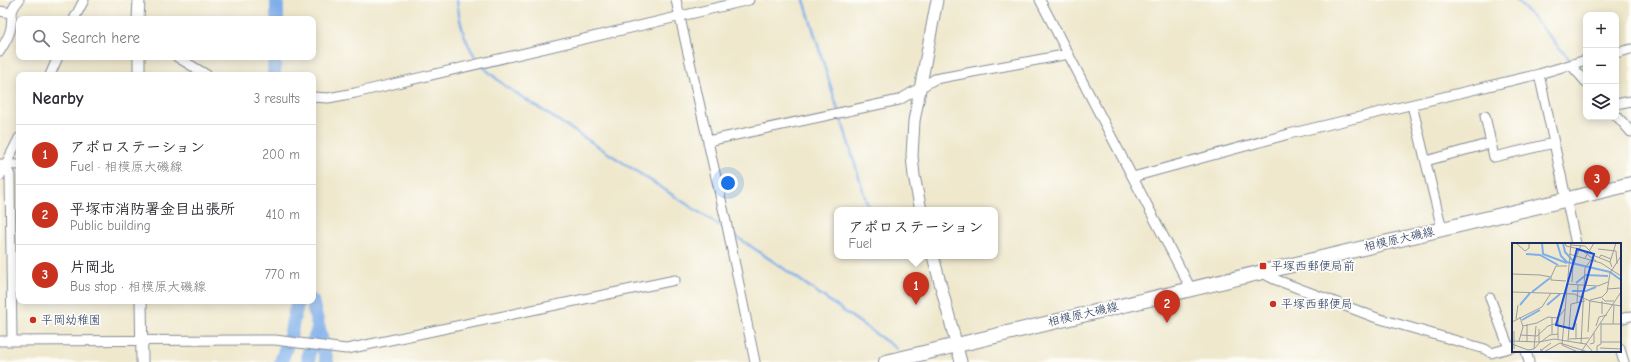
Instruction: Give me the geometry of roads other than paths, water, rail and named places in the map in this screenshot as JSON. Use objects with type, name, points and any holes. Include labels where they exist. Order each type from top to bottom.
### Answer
[{"type":"main road","name":"相模原大磯線","points":[[886,362],[1072,316],[1631,184]]},
{"type":"street","points":[[0,51],[11,28],[11,13],[19,0]]},
{"type":"street","points":[[76,16],[84,0]]},
{"type":"street","points":[[138,0],[138,16]]},
{"type":"street","points":[[676,0],[708,141],[755,362]]},
{"type":"street","points":[[316,97],[328,98],[355,94],[748,0]]},
{"type":"street","points":[[920,207],[914,176],[912,156],[914,121],[938,0]]},
{"type":"street","points":[[1040,0],[1191,289]]},
{"type":"street","points":[[0,11],[11,13]]},
{"type":"street","points":[[1619,52],[1631,50]]},
{"type":"street","points":[[708,141],[899,100],[935,79],[1069,54]]},
{"type":"street","points":[[51,72],[57,60]]},
{"type":"street","points":[[139,60],[139,72]]},
{"type":"street","points":[[182,60],[202,72]]},
{"type":"street","points":[[1133,177],[1289,134],[1579,63],[1583,74]]},
{"type":"street","points":[[1539,74],[1576,243]]},
{"type":"street","points":[[1619,103],[1631,101]]},
{"type":"street","points":[[1412,105],[1442,229]]},
{"type":"street","points":[[1484,116],[1494,157],[1554,143]]},
{"type":"street","points":[[1619,118],[1631,132]]},
{"type":"street","points":[[0,176],[3,164],[16,143]]},
{"type":"street","points":[[1426,161],[1491,143]]},
{"type":"street","points":[[3,164],[16,165]]},
{"type":"street","points":[[3,164],[10,175],[12,340]]},
{"type":"street","points":[[935,259],[961,362]]},
{"type":"street","points":[[1266,271],[1268,276],[1274,279],[1377,318],[1485,349],[1492,358],[1511,348],[1490,298]]},
{"type":"street","points":[[0,341],[141,339],[272,340],[346,349],[675,280]]},
{"type":"street","points":[[141,304],[142,362]]},
{"type":"street","points":[[1621,319],[1631,316]]},
{"type":"street","points":[[1526,352],[1530,362]]},
{"type":"street","points":[[1621,352],[1624,362]]},
{"type":"waterway","points":[[277,0],[277,16]]},
{"type":"waterway","points":[[457,0],[459,16],[466,40],[479,62]]},
{"type":"waterway","points":[[804,0],[838,110]]},
{"type":"waterway","points":[[1517,0],[1572,62]]},
{"type":"waterway","points":[[274,72],[275,60]]},
{"type":"waterway","points":[[482,66],[505,86],[725,229]]},
{"type":"waterway","points":[[840,115],[868,207]]},
{"type":"waterway","points":[[731,233],[897,349]]},
{"type":"waterway","points":[[281,362],[291,333],[297,304]]},
{"type":"waterway","points":[[313,304],[327,362]]},
{"type":"waterway","points":[[309,362],[308,355],[317,332]]},
{"type":"place","name":"片岡北","points":[[1597,198]]},
{"type":"place","name":"平塚西郵便局前","points":[[1263,266]]},
{"type":"place","name":"平塚西郵便局","points":[[1273,304]]},
{"type":"place","name":"アポロステーション","points":[[916,305]]},
{"type":"place","name":"平岡幼稚園","points":[[33,320]]},
{"type":"place","name":"平塚市消防署金目出張所","points":[[1167,323]]}]
